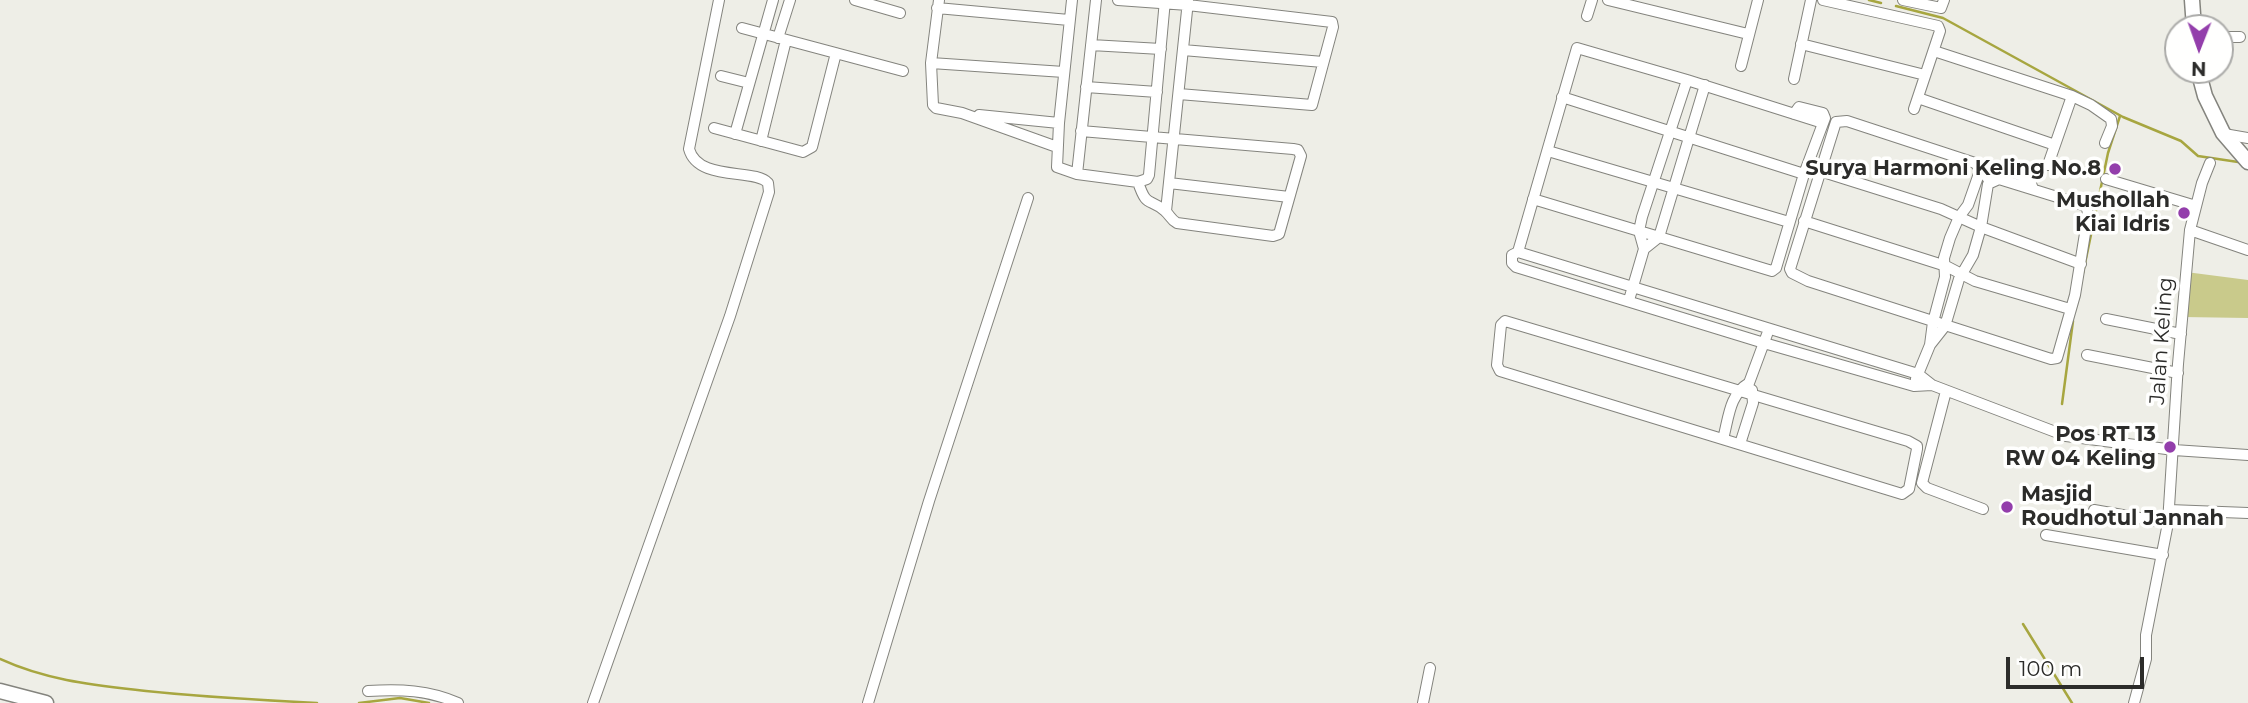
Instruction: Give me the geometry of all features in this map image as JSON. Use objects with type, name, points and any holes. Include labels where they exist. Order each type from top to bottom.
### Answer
[{"type":"street","points":[[593,703],[730,316],[769,192],[768,183],[761,177],[729,174],[708,167],[691,156],[689,149],[719,0]]},
{"type":"street","points":[[735,134],[773,0]]},
{"type":"street","points":[[761,141],[790,0]]},
{"type":"street","points":[[855,0],[900,13]]},
{"type":"street","points":[[1072,0],[1057,167],[1077,173],[1138,182],[1147,179],[1149,175],[1165,2]]},
{"type":"street","points":[[1077,173],[1096,0]]},
{"type":"street","points":[[1118,0],[1188,2],[1330,20],[1333,27],[1314,102],[1308,107],[1179,94]]},
{"type":"street","points":[[1587,16],[1592,0]]},
{"type":"street","points":[[1608,0],[1639,4],[1748,34]]},
{"type":"street","points":[[1741,66],[1758,0]]},
{"type":"street","points":[[1794,79],[1811,0]]},
{"type":"street","points":[[1823,0],[1938,26],[1940,31],[1914,109]]},
{"type":"street","points":[[1903,0],[1941,8],[1944,0]]},
{"type":"street","points":[[1166,211],[1188,2]]},
{"type":"street","points":[[1059,123],[936,108],[933,105],[931,62],[938,4],[1069,20]]},
{"type":"street","points":[[742,28],[903,71]]},
{"type":"street","points":[[2234,37],[2240,37]]},
{"type":"street","points":[[1801,44],[1925,75]]},
{"type":"street","points":[[1091,45],[1161,49]]},
{"type":"street","points":[[1533,199],[1772,271],[1776,268],[1825,114],[1799,107],[1794,114],[1687,79],[1577,48],[1562,97],[1548,151],[1533,199],[1518,252],[1514,253],[1511,260],[1517,267],[1764,343],[1914,386],[1932,386]]},
{"type":"street","points":[[1183,50],[1323,62]]},
{"type":"street","points":[[1934,51],[2072,96],[2091,105],[2111,120],[2112,126],[2105,143]]},
{"type":"street","points":[[714,128],[803,152],[812,147],[836,53]]},
{"type":"street","points":[[931,62],[1064,72]]},
{"type":"street","points":[[721,76],[749,83]]},
{"type":"street","points":[[1629,300],[1644,249],[1639,231],[1687,79]]},
{"type":"street","points":[[2202,84],[2223,134],[2248,162]]},
{"type":"street","points":[[1644,249],[1659,237],[1705,85]]},
{"type":"street","points":[[1086,87],[1157,92]]},
{"type":"street","points":[[2048,165],[2072,96]]},
{"type":"street","points":[[1562,97],[1804,174]]},
{"type":"street","points":[[1918,98],[2055,145]]},
{"type":"street","points":[[962,113],[1057,147]]},
{"type":"street","points":[[1930,345],[1945,326],[1963,274],[1973,255],[1981,227],[1987,186],[1991,181],[1999,179],[2087,208],[2081,264],[2059,357],[2055,359],[1945,326],[1808,281],[1792,273],[1789,266],[1835,125],[1841,121],[1975,163],[1991,181]]},
{"type":"street","points":[[1081,131],[1298,150],[1301,156],[1279,234],[1273,236],[1185,225],[1171,220],[1166,211],[1147,201],[1138,182]]},
{"type":"street","points":[[2223,134],[2248,138]]},
{"type":"street","points":[[1548,151],[1789,222]]},
{"type":"street","name":"Jalan Keling","points":[[2134,703],[2146,659],[2146,635],[2164,555],[2168,523],[2190,230],[2210,163]]},
{"type":"street","points":[[1981,168],[1990,165],[2029,178],[2033,189]]},
{"type":"street","points":[[1914,386],[1930,345],[1945,277],[1946,251],[1959,217],[1968,205],[1981,168]]},
{"type":"street","points":[[1820,171],[1941,209],[1981,227],[2081,264]]},
{"type":"street","points":[[2106,179],[2196,206]]},
{"type":"street","points":[[1169,183],[1289,197]]},
{"type":"street","points":[[868,703],[929,501],[1028,198]]},
{"type":"street","points":[[1804,221],[1946,266],[1975,281],[2070,309]]},
{"type":"street","points":[[2190,230],[2248,250]]},
{"type":"street","points":[[1518,252],[1918,374],[1932,386],[2066,436],[2174,450],[2248,455]]},
{"type":"street","points":[[2106,319],[2181,334]]},
{"type":"street","points":[[1505,321],[1513,322],[1738,390],[1917,446],[1909,489],[1902,494],[1500,371],[1497,365],[1500,325],[1505,321]]},
{"type":"street","points":[[1723,439],[1734,398],[1738,390],[1749,383],[1769,329]]},
{"type":"street","points":[[2087,355],[2178,373]]},
{"type":"street","points":[[1740,444],[1753,403],[1754,394],[1749,383]]},
{"type":"street","points":[[1945,391],[1922,483],[1927,488],[1983,509]]},
{"type":"street","points":[[2094,510],[2168,523]]},
{"type":"street","points":[[2168,510],[2248,513]]},
{"type":"street","points":[[2046,535],[2164,555]]},
{"type":"street","points":[[1423,703],[1430,668]]},
{"type":"street","points":[[0,691],[46,703]]},
{"type":"street","points":[[368,691],[415,691],[443,696],[458,703]]},
{"type":"green space","points":[[2186,272],[2248,280],[2248,318],[2183,317]]},
{"type":"waterway","points":[[1869,0],[1881,3]]},
{"type":"waterway","points":[[1896,6],[1943,18],[2123,117],[2181,141],[2198,156],[2238,162]]},
{"type":"waterway","points":[[2083,273],[2108,153],[2120,116]]},
{"type":"waterway","points":[[2062,404],[2073,321]]},
{"type":"waterway","points":[[2023,624],[2072,703]]},
{"type":"waterway","points":[[0,659],[36,672],[90,684],[189,695],[317,703]]},
{"type":"waterway","points":[[359,703],[400,698],[429,703]]},
{"type":"place","name":"Surya Harmoni Keling No.8","points":[[2115,169]]},
{"type":"place","name":"Mushollah Kiai Idris","points":[[2184,213]]},
{"type":"place","name":"Pos RT 13 RW 04 Keling","points":[[2170,447]]},
{"type":"place","name":"Masjid Roudhotul Jannah","points":[[2007,507]]}]
